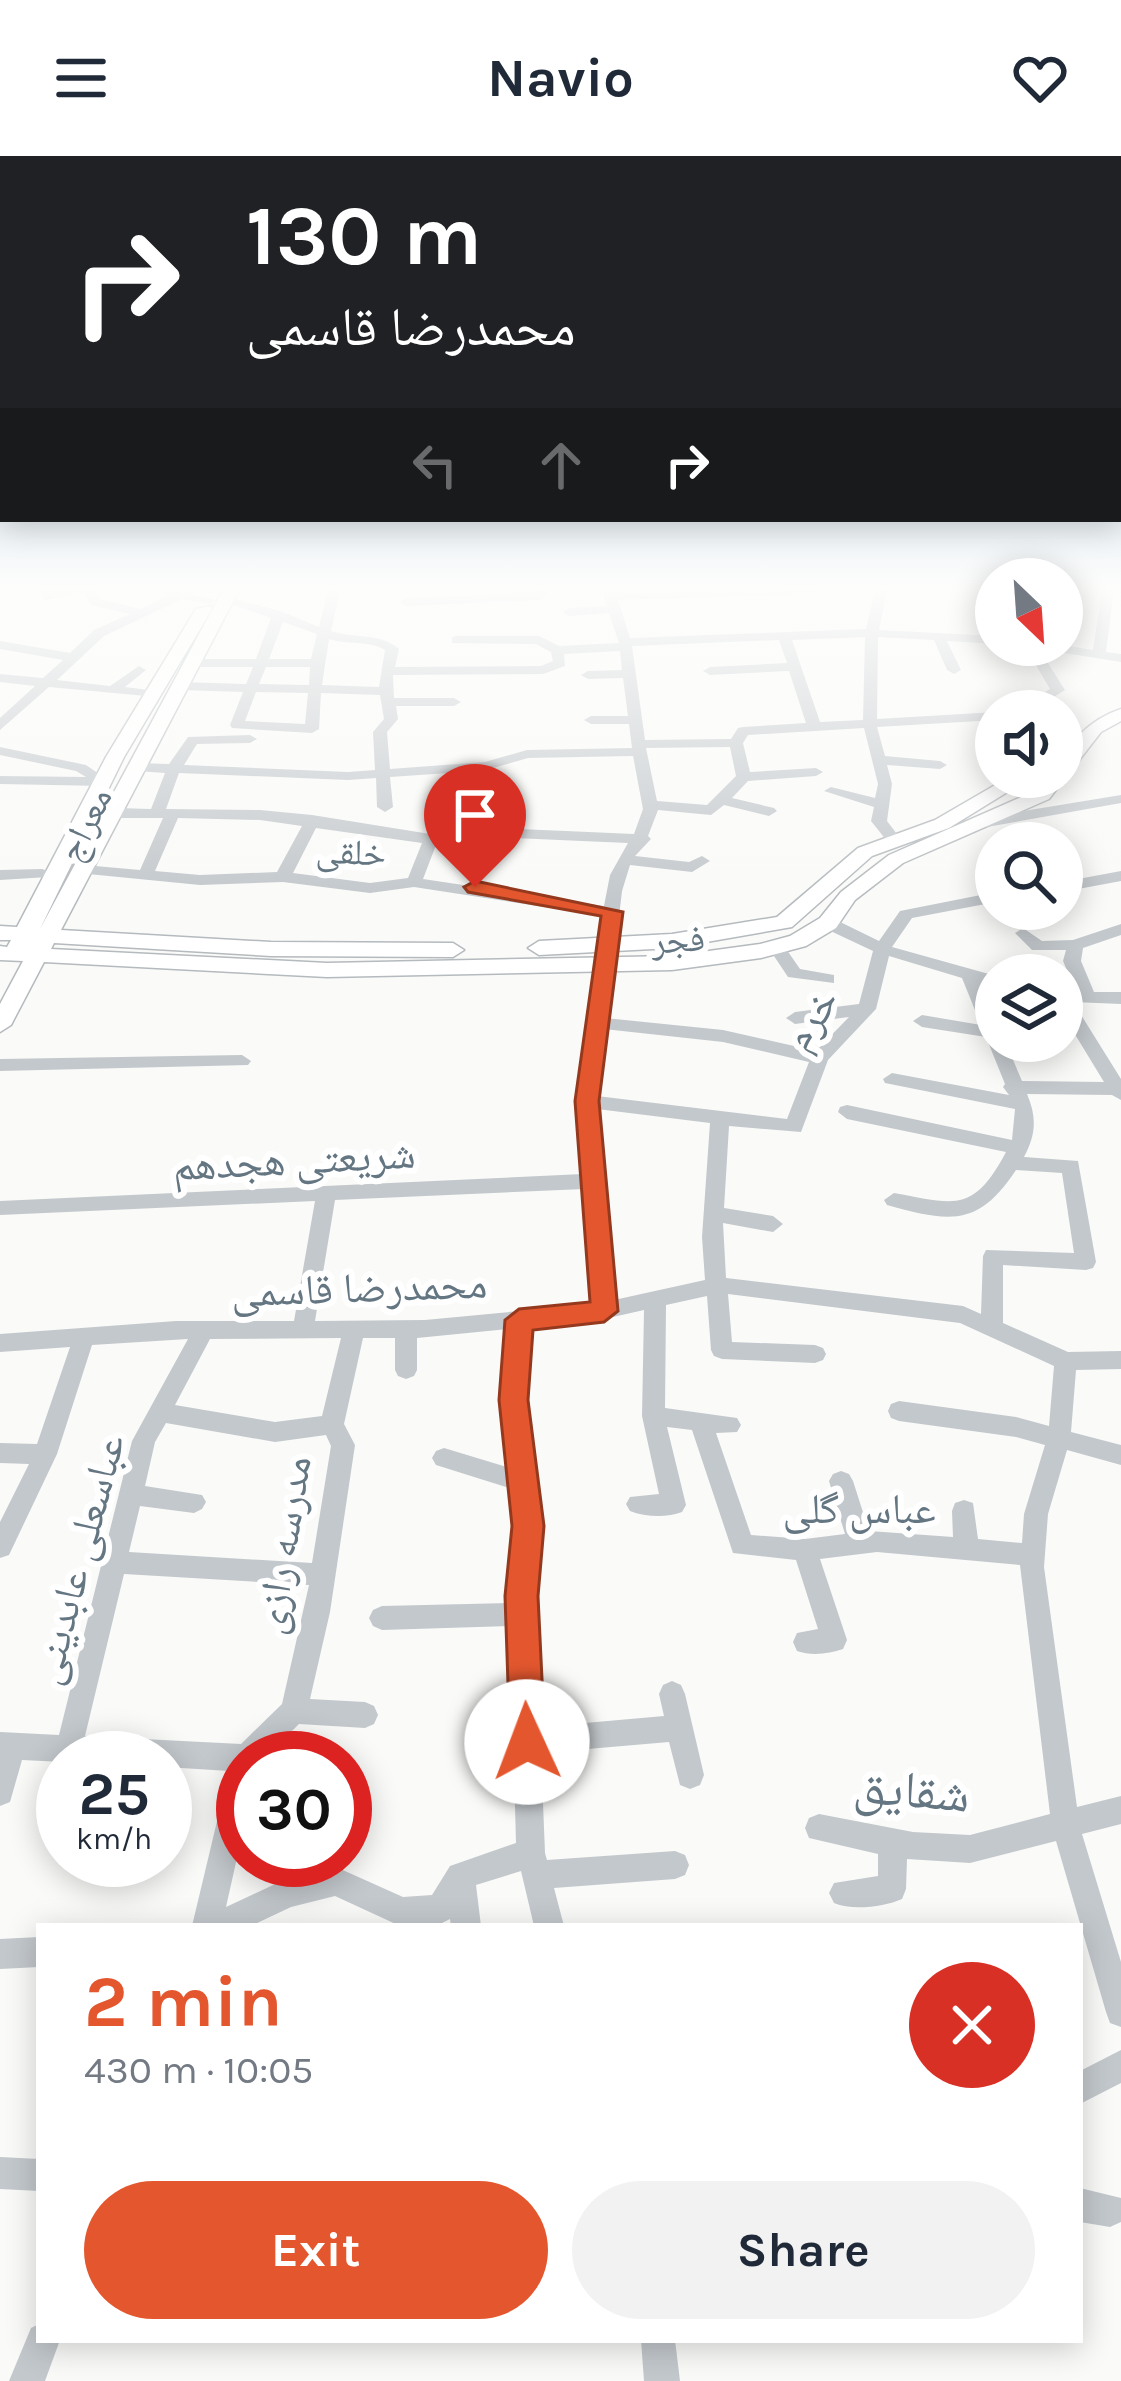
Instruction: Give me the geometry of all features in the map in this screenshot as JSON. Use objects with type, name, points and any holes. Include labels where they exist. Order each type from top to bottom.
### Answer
[{"type":"main road","name":"معراج","points":[[30,951],[42,902],[152,694]]},
{"type":"main road","name":"معراج","points":[[30,951],[72,894],[177,694]]},
{"type":"main road","points":[[1083,724],[1118,706]]},
{"type":"main road","points":[[1083,744],[1118,706]]},
{"type":"main road","name":"فجر","points":[[0,933],[30,951],[109,940],[606,952],[716,937],[784,922],[865,852],[892,838],[942,824],[987,798]]},
{"type":"main road","points":[[989,822],[1036,798]]},
{"type":"main road","points":[[30,951],[327,970],[606,952],[672,963],[776,947],[828,923],[848,896],[896,859],[975,828]]},
{"type":"main road","points":[[72,894],[80,918],[109,940]]},
{"type":"main road","points":[[0,921],[42,902]]},
{"type":"main road","points":[[0,985],[30,951]]},
{"type":"main road","points":[[0,1025],[30,951]]},
{"type":"street","points":[[1,724],[33,694]]},
{"type":"street","points":[[251,694],[237,725],[312,729],[316,694]]},
{"type":"street","points":[[360,694],[454,702]]},
{"type":"street","points":[[385,807],[380,733],[391,719],[388,694]]},
{"type":"street","points":[[604,1311],[587,1101],[619,871],[643,839],[651,805],[629,694]]},
{"type":"street","points":[[803,694],[812,723]]},
{"type":"street","points":[[871,694],[870,719],[882,760],[879,821],[892,838]]},
{"type":"street","points":[[744,777],[736,743],[743,731],[870,719],[975,720]]},
{"type":"street","points":[[591,720],[634,720]]},
{"type":"street","points":[[146,876],[173,768],[193,740],[250,739]]},
{"type":"street","points":[[137,766],[318,776],[457,769],[527,754],[736,743]]},
{"type":"street","points":[[0,751],[81,768],[104,782]]},
{"type":"street","points":[[882,760],[940,765]]},
{"type":"street","points":[[451,792],[457,769]]},
{"type":"street","points":[[651,805],[711,810],[744,777],[816,772]]},
{"type":"street","points":[[0,780],[104,782]]},
{"type":"street","points":[[831,790],[882,805]]},
{"type":"street","points":[[721,800],[769,811]]},
{"type":"street","points":[[996,822],[1115,808]]},
{"type":"street","points":[[117,813],[312,820],[455,843]]},
{"type":"street","points":[[493,813],[491,832],[643,839]]},
{"type":"street","points":[[283,877],[312,820]]},
{"type":"street","points":[[414,882],[431,838]]},
{"type":"street","points":[[628,860],[692,867],[702,861]]},
{"type":"street","name":"خلقی","points":[[84,870],[146,876],[283,877],[370,888],[414,882],[612,912]]},
{"type":"street","points":[[0,874],[42,874]]},
{"type":"street","points":[[1083,883],[1121,876]]},
{"type":"street","points":[[882,949],[906,914],[975,901]]},
{"type":"street","points":[[828,923],[882,949],[975,977]]},
{"type":"street","points":[[1024,933],[1038,946],[1075,945],[1121,929]]},
{"type":"street","points":[[1075,945],[1072,962],[1088,999]]},
{"type":"street","points":[[776,947],[794,973],[828,979]]},
{"type":"street","name":"خرم","points":[[721,1121],[794,1126],[820,1058],[867,1009],[882,949]]},
{"type":"street","points":[[970,976],[975,990]]},
{"type":"street","points":[[1083,999],[1121,998]]},
{"type":"street","points":[[795,1018],[867,1009]]},
{"type":"street","points":[[922,1021],[975,1030]]},
{"type":"street","points":[[599,1022],[723,1036],[820,1058]]},
{"type":"street","points":[[892,1079],[1016,1095],[1120,1091],[1083,1031]]},
{"type":"street","points":[[0,1065],[242,1061]]},
{"type":"street","points":[[894,1201],[964,1211],[988,1201],[1025,1138],[1016,1095],[1002,1062]]},
{"type":"street","points":[[587,1101],[721,1121],[714,1214],[722,1350],[814,1354]]},
{"type":"street","points":[[847,1112],[1072,1166],[1086,1262],[1000,1248],[992,1328]]},
{"type":"street","name":"شریعتی هجدهم","points":[[0,1208],[592,1181]]},
{"type":"street","points":[[303,1329],[326,1194]]},
{"type":"street","points":[[714,1214],[773,1224]]},
{"type":"street","name":"محمدرضا قاسمی","points":[[0,1343],[204,1330],[406,1329],[519,1320],[655,1304],[720,1285],[963,1315],[1066,1361]]},
{"type":"street","points":[[638,1504],[674,1505],[652,1416],[655,1304]]},
{"type":"street","points":[[519,1320],[514,1400],[528,1526],[522,1614],[527,1742],[534,1864],[548,1923]]},
{"type":"street","name":"مدرسه رازی","points":[[294,1711],[344,1445],[332,1424],[354,1328]]},
{"type":"street","points":[[406,1329],[406,1370]]},
{"type":"street","name":"عباسعلی عابدینی","points":[[73,1731],[144,1441],[204,1330]]},
{"type":"street","points":[[0,1547],[45,1454],[84,1337]]},
{"type":"street","points":[[1121,1360],[1066,1361],[1059,1437],[1036,1514],[1033,1555],[1065,1826],[1121,2012]]},
{"type":"street","points":[[899,1411],[1059,1437],[1121,1455]]},
{"type":"street","points":[[158,1412],[275,1432],[332,1424]]},
{"type":"street","points":[[652,1416],[729,1425]]},
{"type":"street","name":"عباس گلی","points":[[700,1421],[742,1545],[805,1550],[860,1544],[1033,1555]]},
{"type":"street","points":[[0,1453],[45,1454]]},
{"type":"street","points":[[444,1458],[523,1482]]},
{"type":"street","points":[[841,1481],[860,1544]]},
{"type":"street","points":[[132,1496],[194,1502]]},
{"type":"street","points":[[964,1511],[966,1549]]},
{"type":"street","points":[[805,1550],[834,1640],[806,1642]]},
{"type":"street","points":[[116,1562],[322,1575]]},
{"type":"street","points":[[382,1618],[522,1614]]},
{"type":"street","points":[[672,1694],[690,1775]]},
{"type":"street","points":[[273,1731],[294,1711],[365,1714]]},
{"type":"street","points":[[527,1742],[682,1728]]},
{"type":"street","points":[[0,1792],[6,1745],[36,1746]]},
{"type":"street","name":"شقایق","points":[[819,1828],[893,1842],[970,1849],[1121,1810]]},
{"type":"street","points":[[844,1893],[892,1889],[893,1842]]},
{"type":"street","points":[[225,1923],[288,1894],[336,1881],[402,1912],[440,1909],[460,1876],[534,1864],[675,1864]]},
{"type":"street","points":[[460,1876],[466,1923]]},
{"type":"street","points":[[208,1923],[216,1887]]},
{"type":"street","points":[[0,1954],[36,1952]]},
{"type":"street","points":[[1083,2086],[1121,2066]]},
{"type":"street","points":[[0,2173],[36,2175]]},
{"type":"street","points":[[27,2381],[42,2343]]},
{"type":"street","points":[[658,2343],[662,2381]]},
{"type":"route","points":[[475,887],[612,912],[587,1101],[604,1311],[519,1320],[514,1400],[528,1526],[522,1596],[527,1742]]}]
